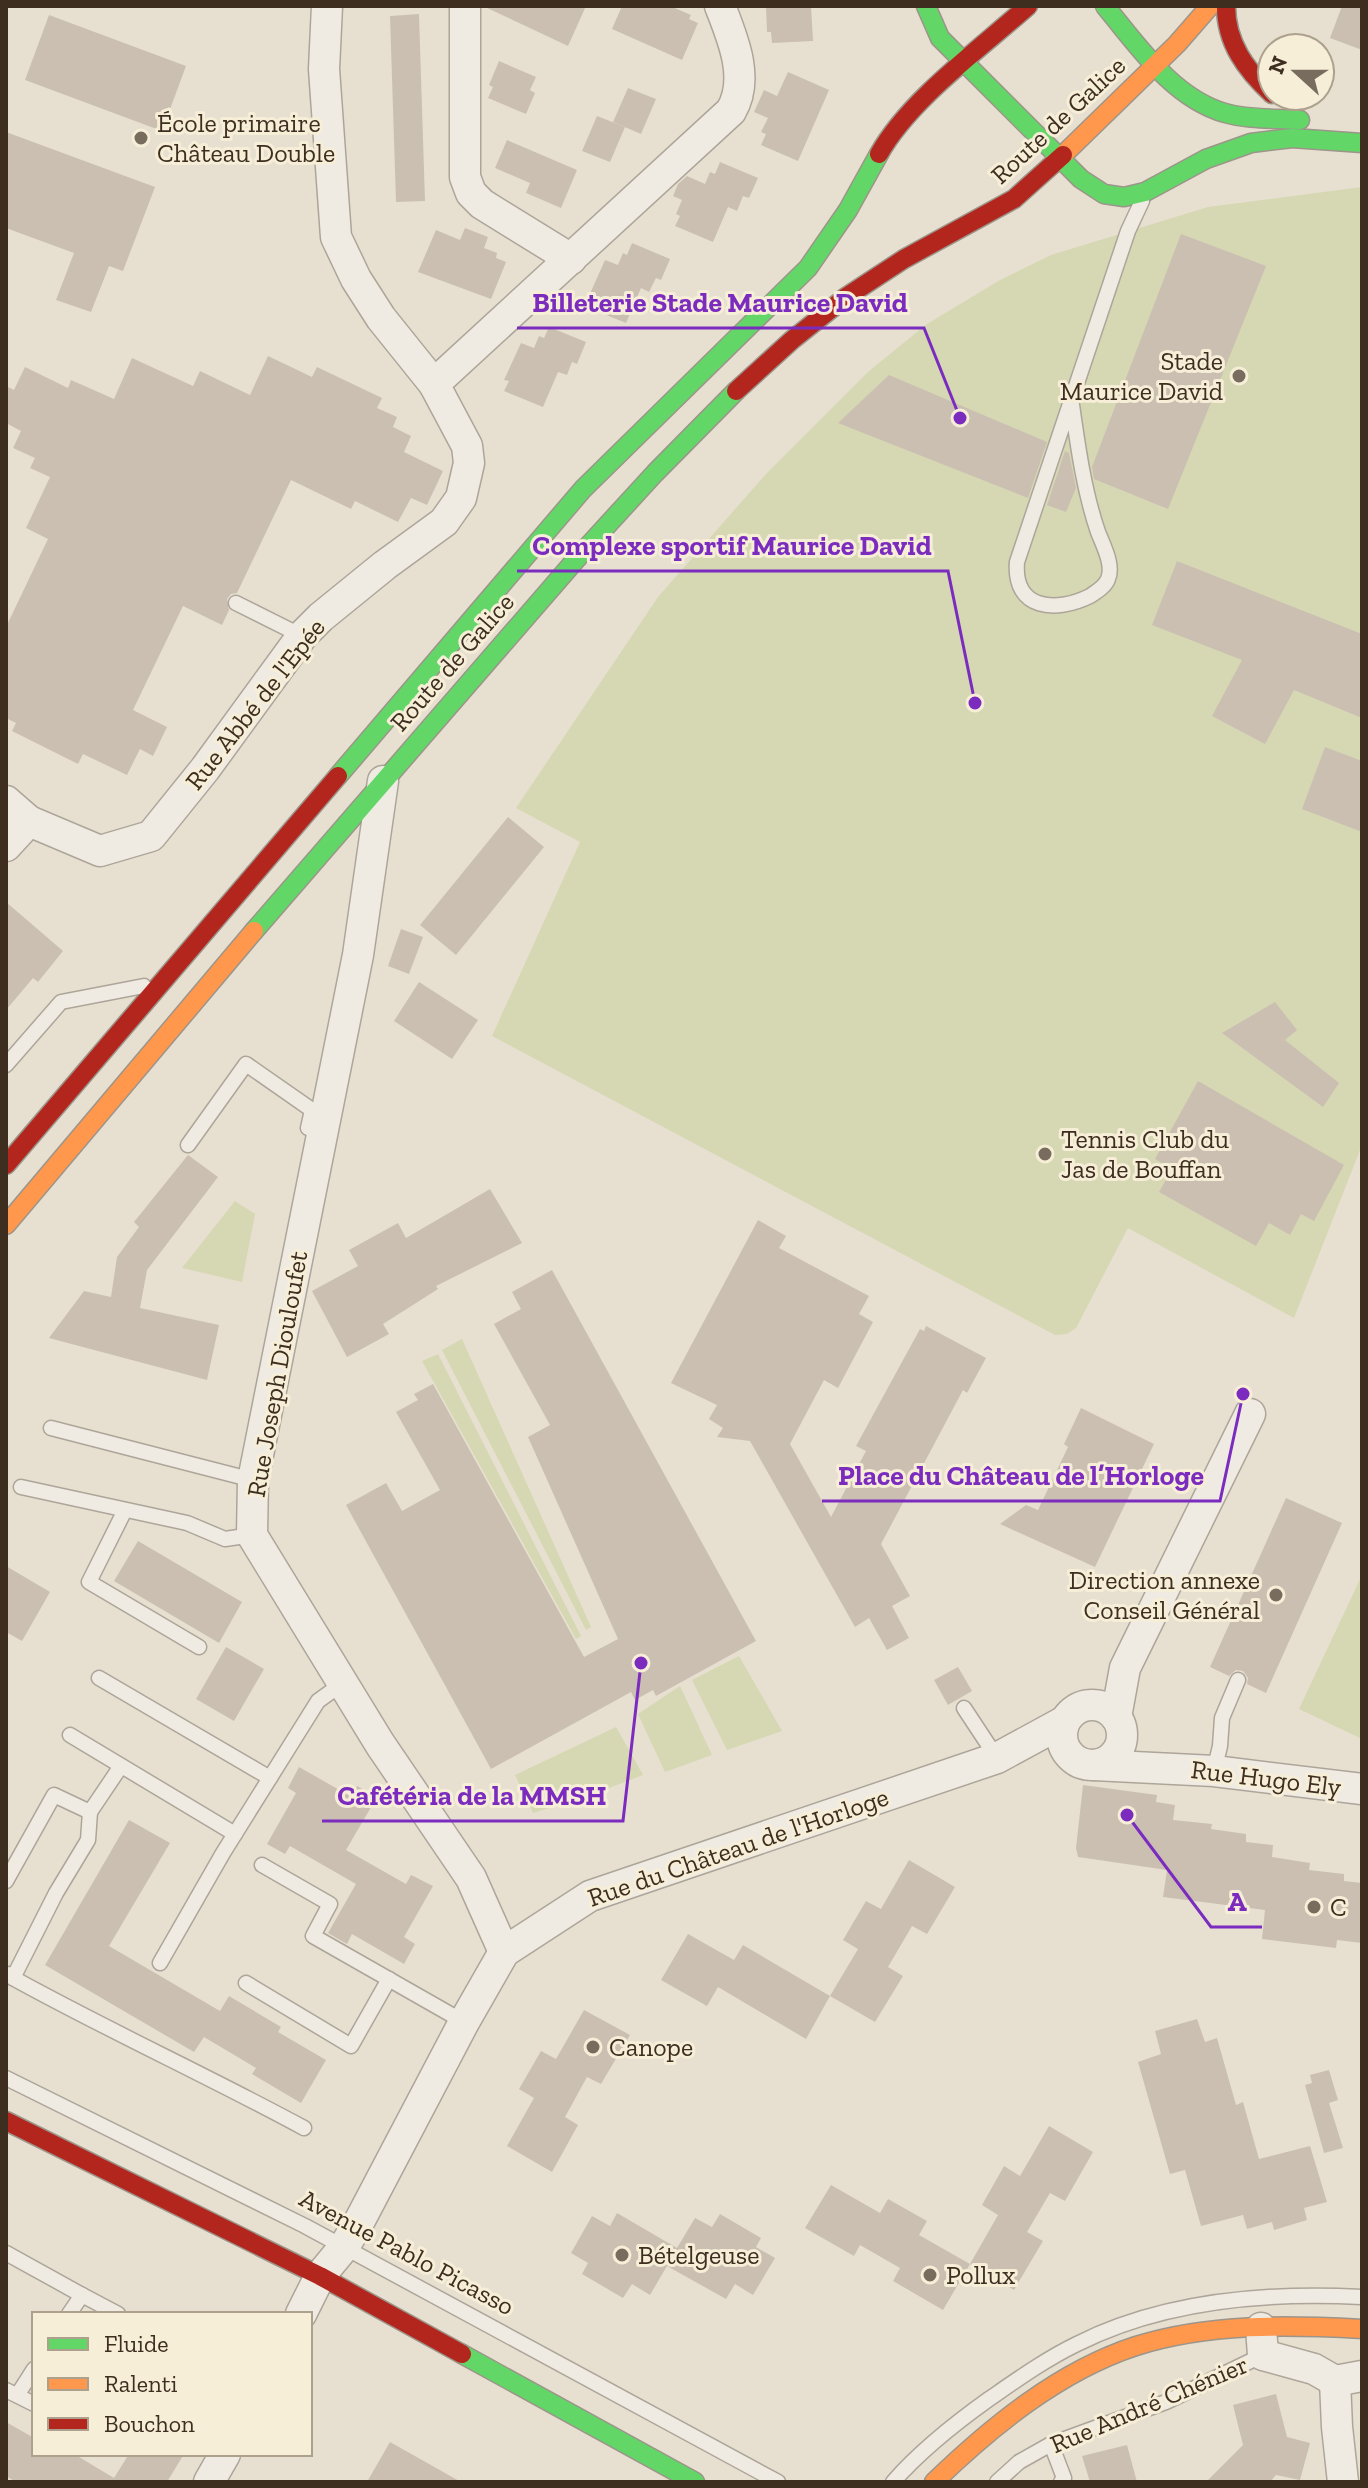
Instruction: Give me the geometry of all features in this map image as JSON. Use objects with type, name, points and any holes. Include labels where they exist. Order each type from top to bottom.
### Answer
[{"type":"main road","points":[[926,6],[940,38],[1060,160],[1097,192],[1112,197],[1146,191],[1192,165],[1250,143],[1302,137],[1362,143]]},
{"type":"main road","name":"Route de Galice","points":[[6,1165],[583,489],[808,268],[848,210],[889,136],[908,113],[1028,6]]},
{"type":"main road","points":[[1105,6],[1155,65],[1206,106],[1227,113],[1362,128]]},
{"type":"main road","name":"Route de Galice","points":[[6,1225],[383,780],[624,505],[733,393],[830,311],[919,250],[1011,202],[1060,160],[1210,6]]},
{"type":"main road","points":[[1226,6],[1229,37],[1256,76]]},
{"type":"main road","points":[[1296,112],[1311,120]]},
{"type":"main road","points":[[6,2121],[320,2276],[695,2482]]},
{"type":"main road","points":[[934,2482],[991,2431],[1068,2379],[1117,2354],[1169,2339],[1262,2342],[1362,2329]]},
{"type":"street","name":"Rue Abbé de l'Epée","points":[[6,801],[29,821],[100,851],[151,836],[205,769],[302,636],[385,565],[444,522],[461,498],[469,463],[467,446],[434,384],[381,318],[356,279],[336,237],[324,69],[327,6]]},
{"type":"street","points":[[465,6],[465,177],[471,193],[491,210],[571,259]]},
{"type":"street","points":[[434,384],[731,111],[738,98],[740,74],[720,6]]},
{"type":"street","name":"Rue Joseph Diouloufet","points":[[383,780],[358,955],[246,1479],[252,1535],[343,1683],[471,1878],[504,1952]]},
{"type":"street","points":[[6,846],[29,821]]},
{"type":"street","name":"Rue du Château de l'Horloge","points":[[1119,1725],[1125,1668],[1250,1414]]},
{"type":"street","name":"Rue du Château de l'Horloge","points":[[302,2312],[320,2276],[344,2247],[504,1952],[590,1896],[1007,1754],[1077,1713],[1125,1668]]},
{"type":"street","points":[[1104,1707],[1119,1725],[1117,1751],[1103,1763],[1085,1763],[1064,1747],[1062,1739],[1077,1713],[1104,1707]]},
{"type":"street","name":"Rue Hugo Ely","points":[[1119,1725],[1170,1767]]},
{"type":"street","name":"Rue du Château de l'Horloge","points":[[1007,1754],[1085,1763]]},
{"type":"street","name":"Rue Hugo Ely","points":[[1085,1763],[1214,1771],[1362,1789]]},
{"type":"street","name":"Rue André Chénier","points":[[1262,2342],[1314,2369],[1349,2378],[1337,2427],[1343,2482]]},
{"type":"street","points":[[209,2482],[224,2456]]},
{"type":"lane","points":[[1072,405],[1093,519],[1109,563],[1108,579],[1098,591],[1075,604],[1054,607],[1029,599],[1019,584],[1017,562],[1128,231],[1146,191]]},
{"type":"lane","points":[[236,603],[302,636]]},
{"type":"lane","points":[[6,1065],[61,1002],[160,984]]},
{"type":"lane","points":[[51,1428],[246,1479],[252,1430],[312,1110],[246,1064],[188,1145]]},
{"type":"lane","points":[[21,1487],[187,1523],[225,1539],[252,1535]]},
{"type":"lane","points":[[125,1510],[89,1582],[199,1647]]},
{"type":"lane","points":[[99,1678],[270,1778]]},
{"type":"lane","points":[[1214,1771],[1222,1718],[1238,1680]]},
{"type":"lane","points":[[160,1963],[318,1701],[343,1683]]},
{"type":"lane","points":[[964,1708],[1007,1754]]},
{"type":"lane","points":[[70,1735],[235,1834]]},
{"type":"lane","points":[[121,1766],[90,1812],[88,1840],[10,1975],[83,2017],[210,2077],[304,2128]]},
{"type":"lane","points":[[6,1881],[54,1795],[90,1812]]},
{"type":"lane","points":[[262,1865],[330,1904],[313,1936],[464,2022]]},
{"type":"lane","points":[[246,1983],[351,2046],[389,1979]]},
{"type":"lane","name":"Avenue Pablo Picasso","points":[[6,2078],[305,2226],[778,2482]]},
{"type":"lane","points":[[6,2253],[114,2312]]},
{"type":"lane","points":[[70,2312],[82,2295]]},
{"type":"lane","points":[[893,2482],[928,2446],[978,2407],[1031,2369],[1079,2343],[1142,2319],[1226,2301],[1282,2296],[1362,2297]]},
{"type":"lane","name":"Rue André Chénier","points":[[997,2482],[1019,2462],[1051,2444],[1166,2402],[1262,2342]]},
{"type":"lane","points":[[32,2371],[12,2392],[32,2403]]},
{"type":"lane","points":[[1051,2444],[1064,2478],[1061,2482]]},
{"type":"green space","points":[[1362,187],[1362,1145],[1294,1318],[1128,1228],[1076,1328],[1067,1334],[1055,1335],[492,1036],[580,842],[516,808],[658,597],[765,475],[869,371],[927,324],[1000,280],[1051,255],[1208,207]]},
{"type":"green space","points":[[235,1201],[255,1214],[242,1282],[182,1268]]},
{"type":"green space","points":[[462,1339],[591,1627],[586,1630],[442,1350]]},
{"type":"green space","points":[[438,1354],[581,1636],[576,1639],[422,1361]]},
{"type":"green space","points":[[1362,1575],[1362,1739],[1299,1709]]},
{"type":"green space","points":[[739,1656],[782,1731],[727,1750],[692,1680]]},
{"type":"green space","points":[[680,1686],[712,1755],[665,1772],[638,1714]]},
{"type":"green space","points":[[616,1727],[643,1775],[533,1813],[515,1775]]},
{"type":"building","points":[[483,6],[586,6],[568,46]]},
{"type":"building","points":[[622,6],[670,6],[691,15],[689,19],[698,23],[682,60],[612,29]]},
{"type":"building","points":[[766,6],[811,6],[813,41],[772,43],[771,32],[767,32]]},
{"type":"building","points":[[1342,6],[1362,6],[1362,50],[1336,40],[1336,32],[1332,32]]},
{"type":"building","points":[[419,14],[425,201],[396,202],[390,16]]},
{"type":"building","points":[[49,15],[186,66],[162,131],[25,80]]},
{"type":"building","points":[[499,61],[536,77],[530,90],[535,93],[526,114],[488,98],[493,87],[489,85]]},
{"type":"building","points":[[788,72],[829,90],[798,161],[761,145],[766,134],[761,132],[768,118],[754,112],[764,90],[777,96]]},
{"type":"building","points":[[628,88],[656,99],[641,134],[613,122]]},
{"type":"building","points":[[597,116],[625,127],[610,162],[582,151]]},
{"type":"building","points":[[6,132],[155,187],[123,271],[109,266],[91,312],[56,300],[74,253],[6,228]]},
{"type":"building","points":[[507,140],[577,170],[561,208],[526,193],[530,183],[495,168]]},
{"type":"building","points":[[720,162],[758,178],[749,198],[743,196],[737,211],[728,207],[713,242],[675,226],[682,200],[673,196],[678,184],[687,176],[705,184],[710,172],[715,174]]},
{"type":"building","points":[[465,228],[488,237],[484,248],[497,253],[496,258],[506,262],[491,299],[418,272],[436,230],[460,240]]},
{"type":"building","points":[[1181,234],[1266,266],[1168,509],[1094,479],[1092,467]]},
{"type":"building","points":[[632,243],[670,259],[661,280],[656,278],[649,292],[641,288],[626,323],[589,308],[593,298],[589,296],[605,260],[618,265]]},
{"type":"building","points":[[549,327],[586,342],[577,364],[572,362],[567,375],[558,372],[543,407],[504,391],[509,381],[504,380],[521,343],[534,348],[539,336],[544,338]]},
{"type":"building","points":[[268,356],[312,377],[317,367],[382,398],[377,408],[397,417],[393,427],[411,436],[404,452],[443,471],[427,505],[411,498],[398,522],[355,501],[351,509],[291,480],[237,593],[227,599],[229,610],[222,625],[183,606],[133,710],[167,727],[153,756],[140,749],[127,775],[83,754],[78,764],[12,731],[16,723],[6,718],[6,627],[48,539],[26,528],[50,477],[30,468],[35,458],[13,448],[21,431],[6,423],[6,386],[14,390],[25,367],[68,388],[71,380],[114,399],[132,358],[193,386],[200,371],[250,395]]},
{"type":"building","points":[[889,375],[1047,442],[1028,498],[838,423]]},
{"type":"building","points":[[1065,451],[1069,453],[1076,488],[1066,512],[1047,505]]},
{"type":"building","points":[[1177,561],[1362,634],[1362,718],[1294,690],[1265,744],[1212,716],[1242,660],[1152,625]]},
{"type":"building","points":[[1325,747],[1362,761],[1362,832],[1302,809]]},
{"type":"building","points":[[508,817],[544,847],[456,955],[420,925]]},
{"type":"building","points":[[6,902],[63,951],[38,982],[33,978],[6,1010]]},
{"type":"building","points":[[401,929],[423,937],[409,974],[388,966]]},
{"type":"building","points":[[419,982],[478,1020],[452,1059],[394,1021]]},
{"type":"building","points":[[1275,1002],[1297,1030],[1285,1040],[1339,1083],[1323,1107],[1222,1033]]},
{"type":"building","points":[[1198,1081],[1344,1165],[1314,1221],[1301,1214],[1290,1235],[1269,1223],[1256,1246],[1159,1192],[1172,1169],[1155,1159]]},
{"type":"building","points":[[188,1155],[218,1177],[147,1270],[140,1308],[219,1325],[207,1380],[49,1338],[84,1291],[111,1297],[117,1257],[139,1227],[134,1222]]},
{"type":"building","points":[[490,1189],[522,1243],[436,1286],[438,1289],[383,1324],[389,1334],[347,1357],[312,1291],[358,1266],[349,1250],[398,1223],[406,1238]]},
{"type":"building","points":[[758,1220],[786,1236],[779,1248],[869,1296],[859,1314],[873,1322],[838,1388],[824,1380],[790,1444],[831,1517],[866,1451],[856,1446],[920,1329],[924,1331],[926,1326],[986,1358],[967,1393],[963,1390],[881,1544],[910,1596],[892,1606],[909,1638],[887,1650],[869,1618],[855,1627],[750,1441],[717,1437],[723,1428],[709,1419],[717,1405],[671,1383]]},
{"type":"building","points":[[552,1270],[756,1641],[656,1696],[653,1690],[635,1700],[631,1692],[491,1769],[346,1505],[386,1483],[402,1511],[440,1490],[396,1412],[418,1400],[414,1394],[433,1384],[584,1657],[618,1639],[528,1437],[550,1425],[494,1324],[521,1309],[512,1292]]},
{"type":"building","points":[[1081,1408],[1154,1444],[1095,1567],[1000,1524],[1026,1505],[1038,1510],[1068,1447],[1064,1444]]},
{"type":"building","name":"Direction annexe Conseil Général","points":[[1286,1498],[1342,1523],[1266,1693],[1247,1684],[1248,1678],[1243,1671],[1236,1670],[1229,1676],[1210,1667]]},
{"type":"building","points":[[138,1541],[242,1602],[219,1643],[114,1581]]},
{"type":"building","points":[[6,1566],[50,1592],[22,1641],[6,1632]]},
{"type":"building","points":[[226,1647],[264,1669],[234,1721],[196,1699]]},
{"type":"building","points":[[958,1667],[972,1691],[948,1705],[934,1680]]},
{"type":"building","points":[[299,1767],[350,1796],[357,1786],[377,1797],[346,1850],[406,1884],[411,1875],[433,1886],[404,1937],[415,1944],[404,1964],[352,1934],[347,1944],[328,1933],[356,1884],[290,1846],[285,1854],[267,1844],[296,1793],[288,1788]]},
{"type":"building","points":[[1083,1785],[1157,1795],[1156,1802],[1175,1805],[1173,1820],[1212,1824],[1211,1829],[1246,1834],[1246,1842],[1273,1845],[1272,1857],[1310,1863],[1309,1870],[1344,1874],[1344,1881],[1362,1883],[1362,1943],[1337,1940],[1336,1948],[1262,1939],[1265,1910],[1163,1897],[1167,1870],[1078,1857],[1076,1848]]},
{"type":"building","points":[[129,1820],[170,1843],[109,1946],[220,2011],[229,1996],[281,2027],[278,2032],[326,2060],[301,2103],[252,2074],[256,2068],[204,2037],[194,2052],[45,1965]]},
{"type":"building","points":[[909,1860],[955,1887],[927,1934],[912,1926],[888,1967],[903,1976],[875,2022],[830,1996],[858,1949],[843,1940],[866,1901],[881,1909]]},
{"type":"building","points":[[688,1934],[734,1960],[743,1945],[830,1996],[806,2039],[718,1987],[707,2006],[661,1980]]},
{"type":"building","points":[[584,2010],[630,2035],[601,2084],[587,2077],[565,2117],[578,2125],[552,2172],[507,2146],[534,2098],[519,2089],[541,2051],[556,2059]]},
{"type":"building","points":[[1197,2019],[1205,2042],[1217,2038],[1236,2105],[1243,2102],[1259,2159],[1310,2146],[1327,2202],[1304,2208],[1307,2220],[1274,2230],[1272,2222],[1247,2229],[1243,2215],[1201,2226],[1185,2170],[1170,2174],[1138,2062],[1161,2054],[1155,2031]]},
{"type":"building","points":[[1329,2070],[1338,2100],[1329,2103],[1343,2148],[1324,2153],[1305,2085],[1312,2083],[1310,2075]]},
{"type":"building","points":[[1049,2126],[1093,2152],[1065,2201],[1050,2193],[1027,2232],[1043,2241],[1014,2290],[970,2264],[998,2215],[982,2205],[1004,2166],[1020,2176]]},
{"type":"building","points":[[831,2185],[880,2213],[888,2199],[927,2221],[919,2235],[970,2264],[943,2310],[893,2281],[900,2268],[860,2245],[854,2256],[805,2228]]},
{"type":"building","points":[[617,2213],[677,2248],[695,2218],[712,2227],[720,2214],[761,2238],[756,2247],[775,2258],[753,2295],[735,2284],[726,2299],[667,2266],[650,2295],[632,2284],[623,2298],[582,2274],[588,2263],[571,2253],[592,2216],[610,2226]]},
{"type":"building","points":[[1276,2394],[1287,2437],[1310,2443],[1300,2480],[1276,2475],[1270,2482],[1206,2482],[1243,2445],[1233,2405]]},
{"type":"building","points":[[6,2422],[32,2437],[32,2456],[77,2456],[114,2478],[128,2456],[183,2456],[167,2482],[16,2482],[6,2476]]},
{"type":"building","points":[[390,2442],[461,2482],[367,2482]]},
{"type":"building","points":[[1127,2445],[1137,2482],[1090,2482],[1082,2456]]},
{"type":"traffic: fast","points":[[926,6],[940,38],[1081,179],[1104,194],[1124,197],[1145,192],[1206,159],[1251,143],[1292,138],[1362,143]]},
{"type":"traffic: fast","points":[[1105,6],[1158,69],[1189,96],[1206,106],[1243,117],[1300,120]]},
{"type":"traffic: fast","points":[[338,776],[583,489],[808,268],[848,210],[879,154]]},
{"type":"traffic: fast","points":[[254,931],[579,556],[736,391]]},
{"type":"traffic: fast","points":[[462,2354],[695,2482]]},
{"type":"traffic: slow","points":[[1063,155],[1177,44],[1210,6]]},
{"type":"traffic: slow","points":[[6,1225],[254,931]]},
{"type":"traffic: slow","points":[[934,2482],[1003,2421],[1053,2386],[1080,2370],[1136,2346],[1220,2329],[1362,2329]]},
{"type":"traffic: jam","points":[[879,154],[908,114],[927,95],[1028,6]]},
{"type":"traffic: jam","points":[[1226,6],[1234,44],[1256,77]]},
{"type":"traffic: jam","points":[[736,391],[846,297],[904,259],[1014,199],[1063,155]]},
{"type":"traffic: jam","points":[[6,1165],[338,776]]},
{"type":"traffic: jam","points":[[6,2121],[320,2276],[462,2354]]},
{"type":"place","name":"École primaire Château Double","points":[[141,138]]},
{"type":"place","name":"Stade Maurice David","points":[[1239,376]]},
{"type":"place","name":"Billeterie Stade Maurice David","points":[[960,418]]},
{"type":"place","name":"Complexe sportif Maurice David","points":[[975,703]]},
{"type":"place","name":"Tennis Club du Jas de Bouffan","points":[[1045,1154]]},
{"type":"place","name":"Place du Château de l’Horloge","points":[[1243,1394]]},
{"type":"place","name":"Direction annexe Conseil Général","points":[[1276,1595]]},
{"type":"place","name":"Cafétéria de la MMSH","points":[[641,1663]]},
{"type":"place","name":"A","points":[[1127,1815]]},
{"type":"place","name":"C","points":[[1314,1907]]},
{"type":"place","name":"Canope","points":[[593,2047]]},
{"type":"place","name":"Bételgeuse","points":[[622,2255]]},
{"type":"place","name":"Pollux","points":[[930,2275]]}]
